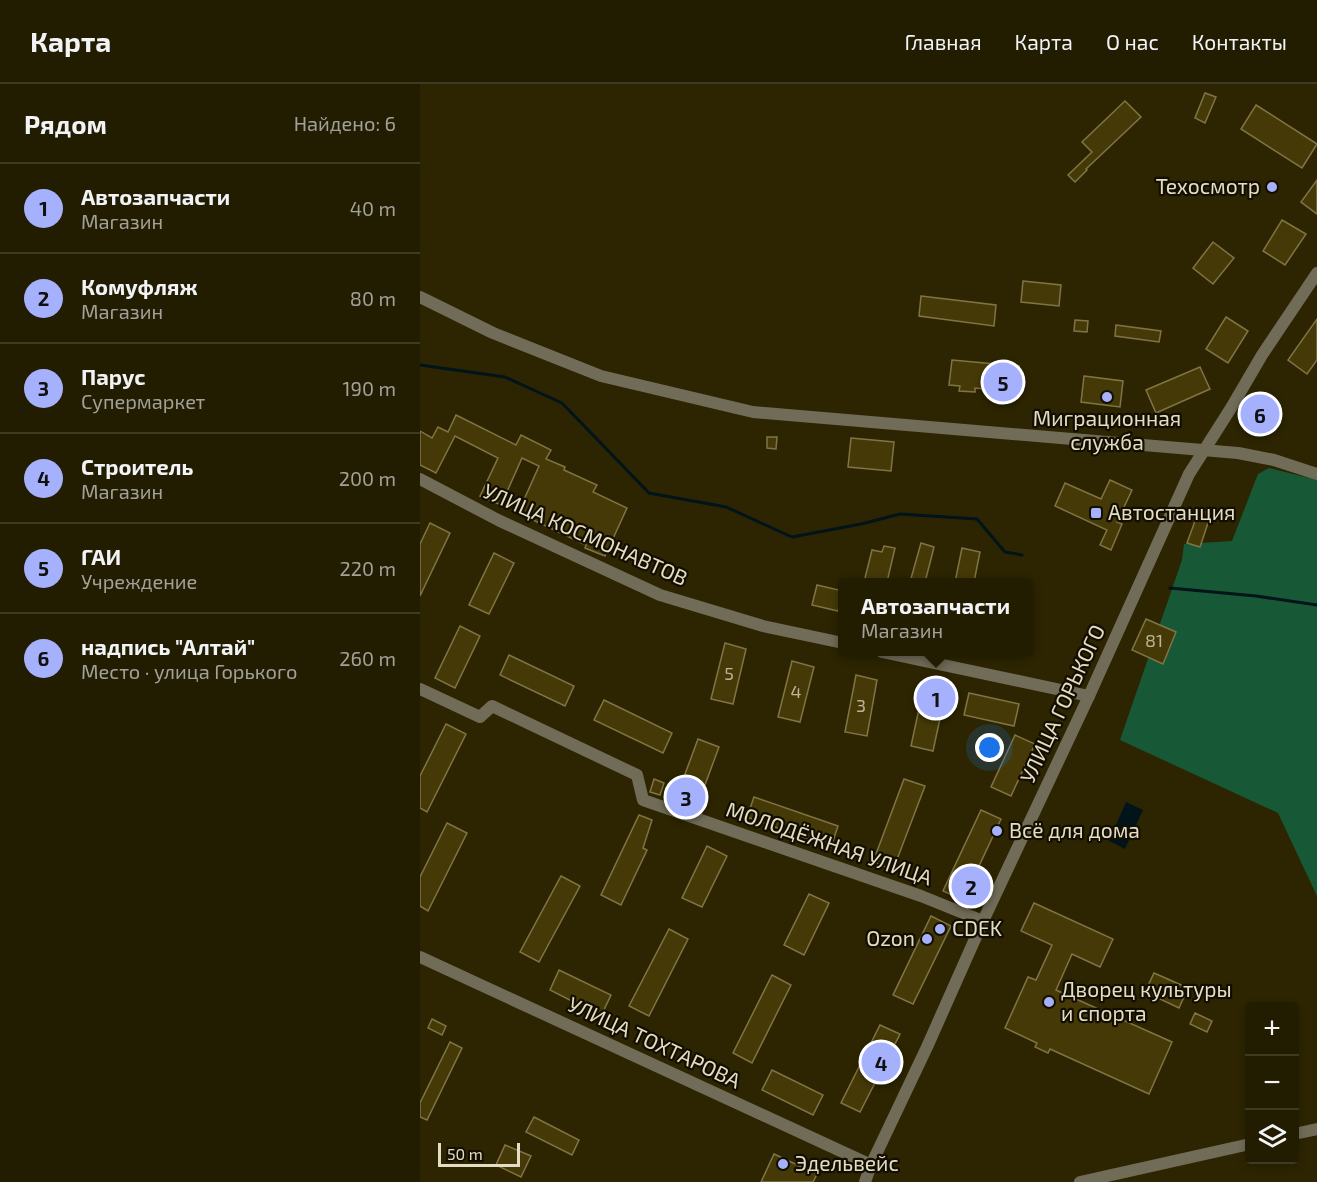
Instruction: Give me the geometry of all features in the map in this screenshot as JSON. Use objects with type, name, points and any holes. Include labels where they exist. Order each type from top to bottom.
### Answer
[{"type":"street","name":"УЛИЦА ГОРЬКОГО","points":[[865,1182],[1189,474],[1262,355],[1317,273]]},
{"type":"street","points":[[420,297],[492,333],[601,376],[753,412],[1238,453],[1274,460],[1317,474]]},
{"type":"street","name":"УЛИЦА КОСМОНАВТОВ","points":[[420,479],[498,520],[660,595],[763,626],[838,642]]},
{"type":"street","points":[[905,656],[1089,696]]},
{"type":"street","name":"МОЛОДЁЖНАЯ УЛИЦА","points":[[420,689],[480,717],[492,705],[638,776],[644,800],[921,896],[983,921]]},
{"type":"street","name":"УЛИЦА ТОХТАРОВА","points":[[420,957],[871,1165]]},
{"type":"street","points":[[1299,1133],[1317,1129]]},
{"type":"street","points":[[1080,1182],[1245,1145]]},
{"type":"green space","points":[[1269,468],[1317,480],[1317,896],[1278,813],[1120,740],[1182,560],[1184,544],[1232,541],[1258,474]]},
{"type":"shaded area","points":[[1126,802],[1143,810],[1125,849],[1109,841]]},
{"type":"building","points":[[1205,93],[1216,97],[1205,123],[1195,118]]},
{"type":"building","points":[[1125,101],[1141,117],[1075,182],[1068,175],[1092,152],[1082,142]]},
{"type":"building","points":[[1256,105],[1317,144],[1302,168],[1241,129]]},
{"type":"building","points":[[1317,180],[1317,214],[1301,202]]},
{"type":"building","points":[[1282,220],[1306,234],[1285,265],[1263,251]]},
{"type":"building","points":[[1213,242],[1234,258],[1213,284],[1193,268]]},
{"type":"building","points":[[1023,281],[1061,285],[1059,306],[1021,302]]},
{"type":"building","points":[[921,296],[996,305],[994,326],[919,316]]},
{"type":"building","points":[[1226,317],[1248,331],[1228,363],[1206,349]]},
{"type":"building","points":[[1317,319],[1317,360],[1307,374],[1288,360]]},
{"type":"building","points":[[1075,320],[1088,321],[1087,332],[1074,331]]},
{"type":"building","points":[[1116,325],[1161,331],[1159,342],[1115,336]]},
{"type":"building","points":[[952,360],[1019,366],[1016,392],[975,388],[975,392],[959,391],[960,386],[949,385]]},
{"type":"building","points":[[1200,367],[1210,389],[1156,413],[1146,390]]},
{"type":"building","points":[[1084,376],[1123,381],[1120,407],[1081,402]]},
{"type":"building","points":[[456,415],[516,445],[521,435],[551,450],[546,459],[597,485],[593,492],[627,508],[605,556],[518,513],[539,466],[522,458],[501,505],[480,496],[498,458],[455,436],[436,473],[420,465],[420,431],[432,438],[438,427],[448,432]]},
{"type":"building","points":[[767,437],[777,437],[776,449],[767,448]]},
{"type":"building","points":[[851,438],[894,442],[891,471],[848,467]]},
{"type":"building","points":[[1110,480],[1132,490],[1117,522],[1122,524],[1111,550],[1100,545],[1107,530],[1055,506],[1065,483],[1101,499]]},
{"type":"building","points":[[1199,510],[1211,514],[1200,547],[1187,543]]},
{"type":"building","points":[[430,523],[450,533],[420,596],[420,544]]},
{"type":"building","points":[[921,543],[934,547],[926,578],[911,578]]},
{"type":"building","points":[[884,546],[895,548],[888,578],[865,578],[872,550],[882,552]]},
{"type":"building","points":[[962,548],[980,552],[975,578],[956,578]]},
{"type":"building","points":[[494,553],[514,563],[489,614],[469,605]]},
{"type":"building","points":[[817,585],[838,590],[838,611],[812,605]]},
{"type":"building","points":[[1146,619],[1176,632],[1163,664],[1132,650]]},
{"type":"building","points":[[460,626],[480,636],[455,688],[435,678]]},
{"type":"building","points":[[725,643],[746,649],[733,704],[711,699]]},
{"type":"building","points":[[509,655],[574,686],[565,706],[500,675]]},
{"type":"building","points":[[792,661],[814,667],[800,722],[778,717]]},
{"type":"building","points":[[856,675],[877,680],[867,736],[845,732]]},
{"type":"building","points":[[923,690],[945,695],[933,751],[911,746]]},
{"type":"building","points":[[969,693],[1019,704],[1014,726],[964,715]]},
{"type":"building","points":[[604,700],[672,733],[663,753],[594,720]]},
{"type":"building","points":[[446,724],[466,734],[427,812],[420,808],[420,776]]},
{"type":"building","points":[[1015,735],[1035,744],[1011,796],[991,787]]},
{"type":"building","points":[[698,739],[719,747],[699,801],[678,793]]},
{"type":"building","points":[[654,779],[664,783],[660,795],[650,792]]},
{"type":"building","points":[[904,779],[925,786],[893,870],[873,862]]},
{"type":"building","points":[[754,797],[838,826],[831,847],[747,817]]},
{"type":"building","points":[[981,810],[1001,819],[963,900],[943,891]]},
{"type":"building","points":[[639,815],[652,820],[643,848],[647,850],[621,905],[601,895]]},
{"type":"building","points":[[447,823],[467,833],[428,911],[420,906],[420,877]]},
{"type":"building","points":[[707,846],[727,856],[702,907],[682,898]]},
{"type":"building","points":[[561,876],[580,886],[539,962],[520,952]]},
{"type":"building","points":[[809,894],[829,903],[804,955],[784,945]]},
{"type":"building","name":"Дворец культуры и спорта","points":[[1034,903],[1113,939],[1100,967],[1072,954],[1056,990],[1172,1042],[1149,1094],[1050,1049],[1048,1053],[1035,1047],[1037,1043],[1005,1028],[1028,977],[1036,980],[1052,945],[1021,931]]},
{"type":"building","points":[[931,916],[951,926],[913,1004],[893,995]]},
{"type":"building","points":[[669,929],[688,939],[649,1016],[629,1006]]},
{"type":"building","points":[[559,970],[611,995],[601,1016],[550,990]]},
{"type":"building","points":[[1154,973],[1188,988],[1179,1008],[1145,992]]},
{"type":"building","points":[[772,975],[791,985],[752,1063],[733,1053]]},
{"type":"building","points":[[1195,1013],[1212,1021],[1207,1032],[1190,1024]]},
{"type":"building","points":[[432,1019],[446,1026],[442,1035],[428,1028]]},
{"type":"building","points":[[880,1025],[900,1034],[860,1112],[841,1103]]},
{"type":"building","points":[[450,1042],[462,1048],[427,1120],[420,1117],[420,1103]]},
{"type":"building","points":[[772,1070],[823,1095],[813,1115],[762,1090]]},
{"type":"building","points":[[534,1117],[579,1140],[572,1155],[526,1132]]},
{"type":"building","points":[[505,1145],[531,1156],[521,1177],[496,1165]]},
{"type":"building","name":"Эдельвейс","points":[[774,1154],[817,1174],[813,1182],[761,1182]]},
{"type":"waterway","points":[[420,365],[505,377],[562,403],[649,493],[726,507],[792,537],[900,514],[977,519],[1005,552],[1022,555]]},
{"type":"waterway","points":[[1170,588],[1256,596],[1317,605]]},
{"type":"place","name":"Техосмотр","points":[[1272,187]]},
{"type":"place","name":"ГАИ","points":[[1003,382]]},
{"type":"place","name":"Миграционная служба","points":[[1107,397]]},
{"type":"place","name":"надпись \"Алтай\"","points":[[1260,414]]},
{"type":"place","name":"Автостанция","points":[[1096,513]]},
{"type":"place","name":"Автозапчасти","points":[[936,698]]},
{"type":"place","name":"Парус","points":[[686,797]]},
{"type":"place","name":"Всё для дома","points":[[997,831]]},
{"type":"place","name":"Комуфляж","points":[[971,886]]},
{"type":"place","name":"CDEK","points":[[940,929]]},
{"type":"place","name":"Ozon","points":[[927,939]]},
{"type":"place","name":"Дворец культуры и спорта","points":[[1049,1002]]},
{"type":"place","name":"Строитель","points":[[881,1062]]},
{"type":"place","name":"Эдельвейс","points":[[783,1164]]}]
